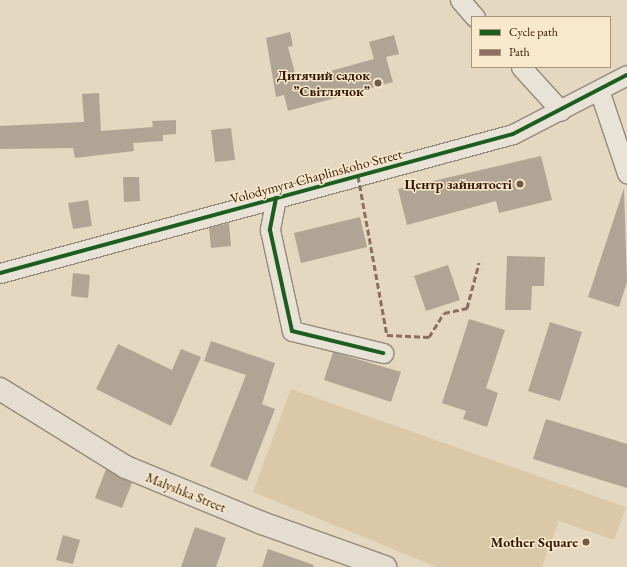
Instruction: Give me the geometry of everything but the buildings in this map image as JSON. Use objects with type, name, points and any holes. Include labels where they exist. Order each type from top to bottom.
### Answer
[{"type":"main road","name":"Malyshka Street","points":[[0,389],[126,467],[262,523],[385,567]]},
{"type":"street","points":[[460,0],[474,16]]},
{"type":"street","points":[[522,68],[561,111]]},
{"type":"street","name":"Volodymyra Chaplinskoho Street","points":[[0,273],[513,134],[561,111],[627,75]]},
{"type":"street","points":[[599,90],[627,173]]},
{"type":"street","points":[[276,198],[270,230],[292,331],[383,353]]},
{"type":"shaded area","points":[[291,389],[626,507],[614,540],[559,521],[542,567],[437,567],[253,492]]},
{"type":"marked path","points":[[358,176],[387,335],[429,337],[444,313],[467,308],[479,263]]},
{"type":"cycle path","points":[[0,273],[513,134],[627,75]]},
{"type":"cycle path","points":[[276,198],[270,230],[292,331],[383,353]]},
{"type":"place","name":"Дитячий садок ”Світлячок”","points":[[378,83]]},
{"type":"place","name":"Центр зайнятості","points":[[520,184]]},
{"type":"place","name":"Mother Square","points":[[586,542]]}]
